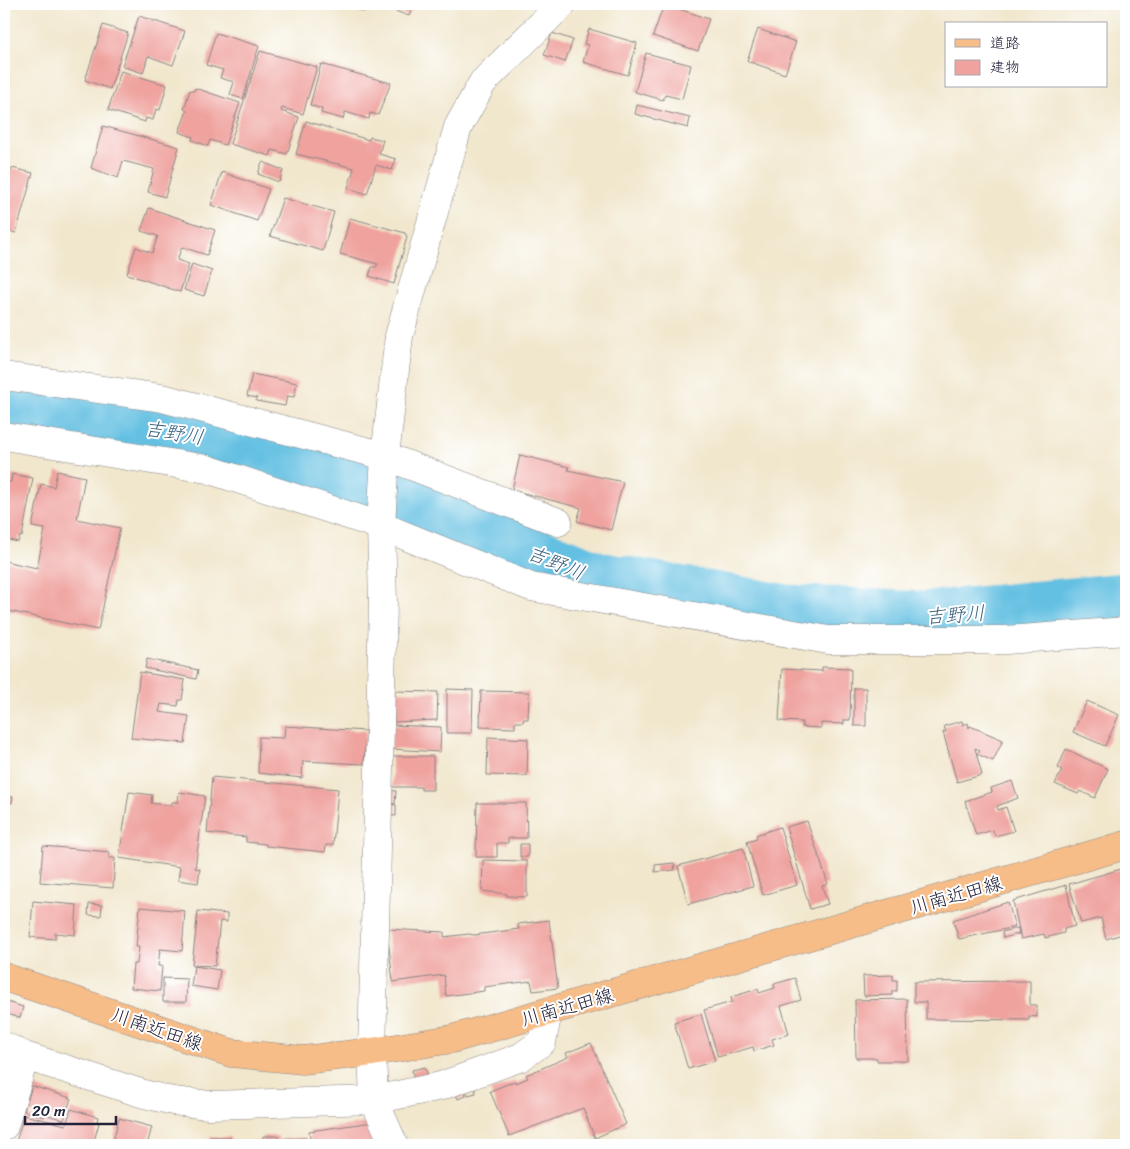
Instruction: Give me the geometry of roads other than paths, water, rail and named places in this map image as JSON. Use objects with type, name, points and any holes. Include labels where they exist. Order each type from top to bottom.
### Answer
[{"type":"main road","name":"川南近田線","points":[[4,977],[231,1054],[303,1060],[372,1052],[452,1039],[1126,846]]},
{"type":"street","points":[[394,1145],[374,1100],[372,1052],[383,603],[380,526],[385,456],[399,336],[458,127],[483,82],[562,4]]},
{"type":"street","points":[[4,376],[162,398],[385,456],[558,522]]},
{"type":"street","points":[[4,436],[207,469],[380,526],[531,587],[828,640],[1006,640],[1126,631]]},
{"type":"street","points":[[4,1126],[14,1051],[144,1094],[173,1101],[209,1105],[374,1100],[441,1086],[521,1057],[542,1042],[548,1012]]},
{"type":"waterway","name":"吉野川","points":[[4,406],[229,442],[347,478],[598,579],[787,612],[924,619],[1126,600]]}]
